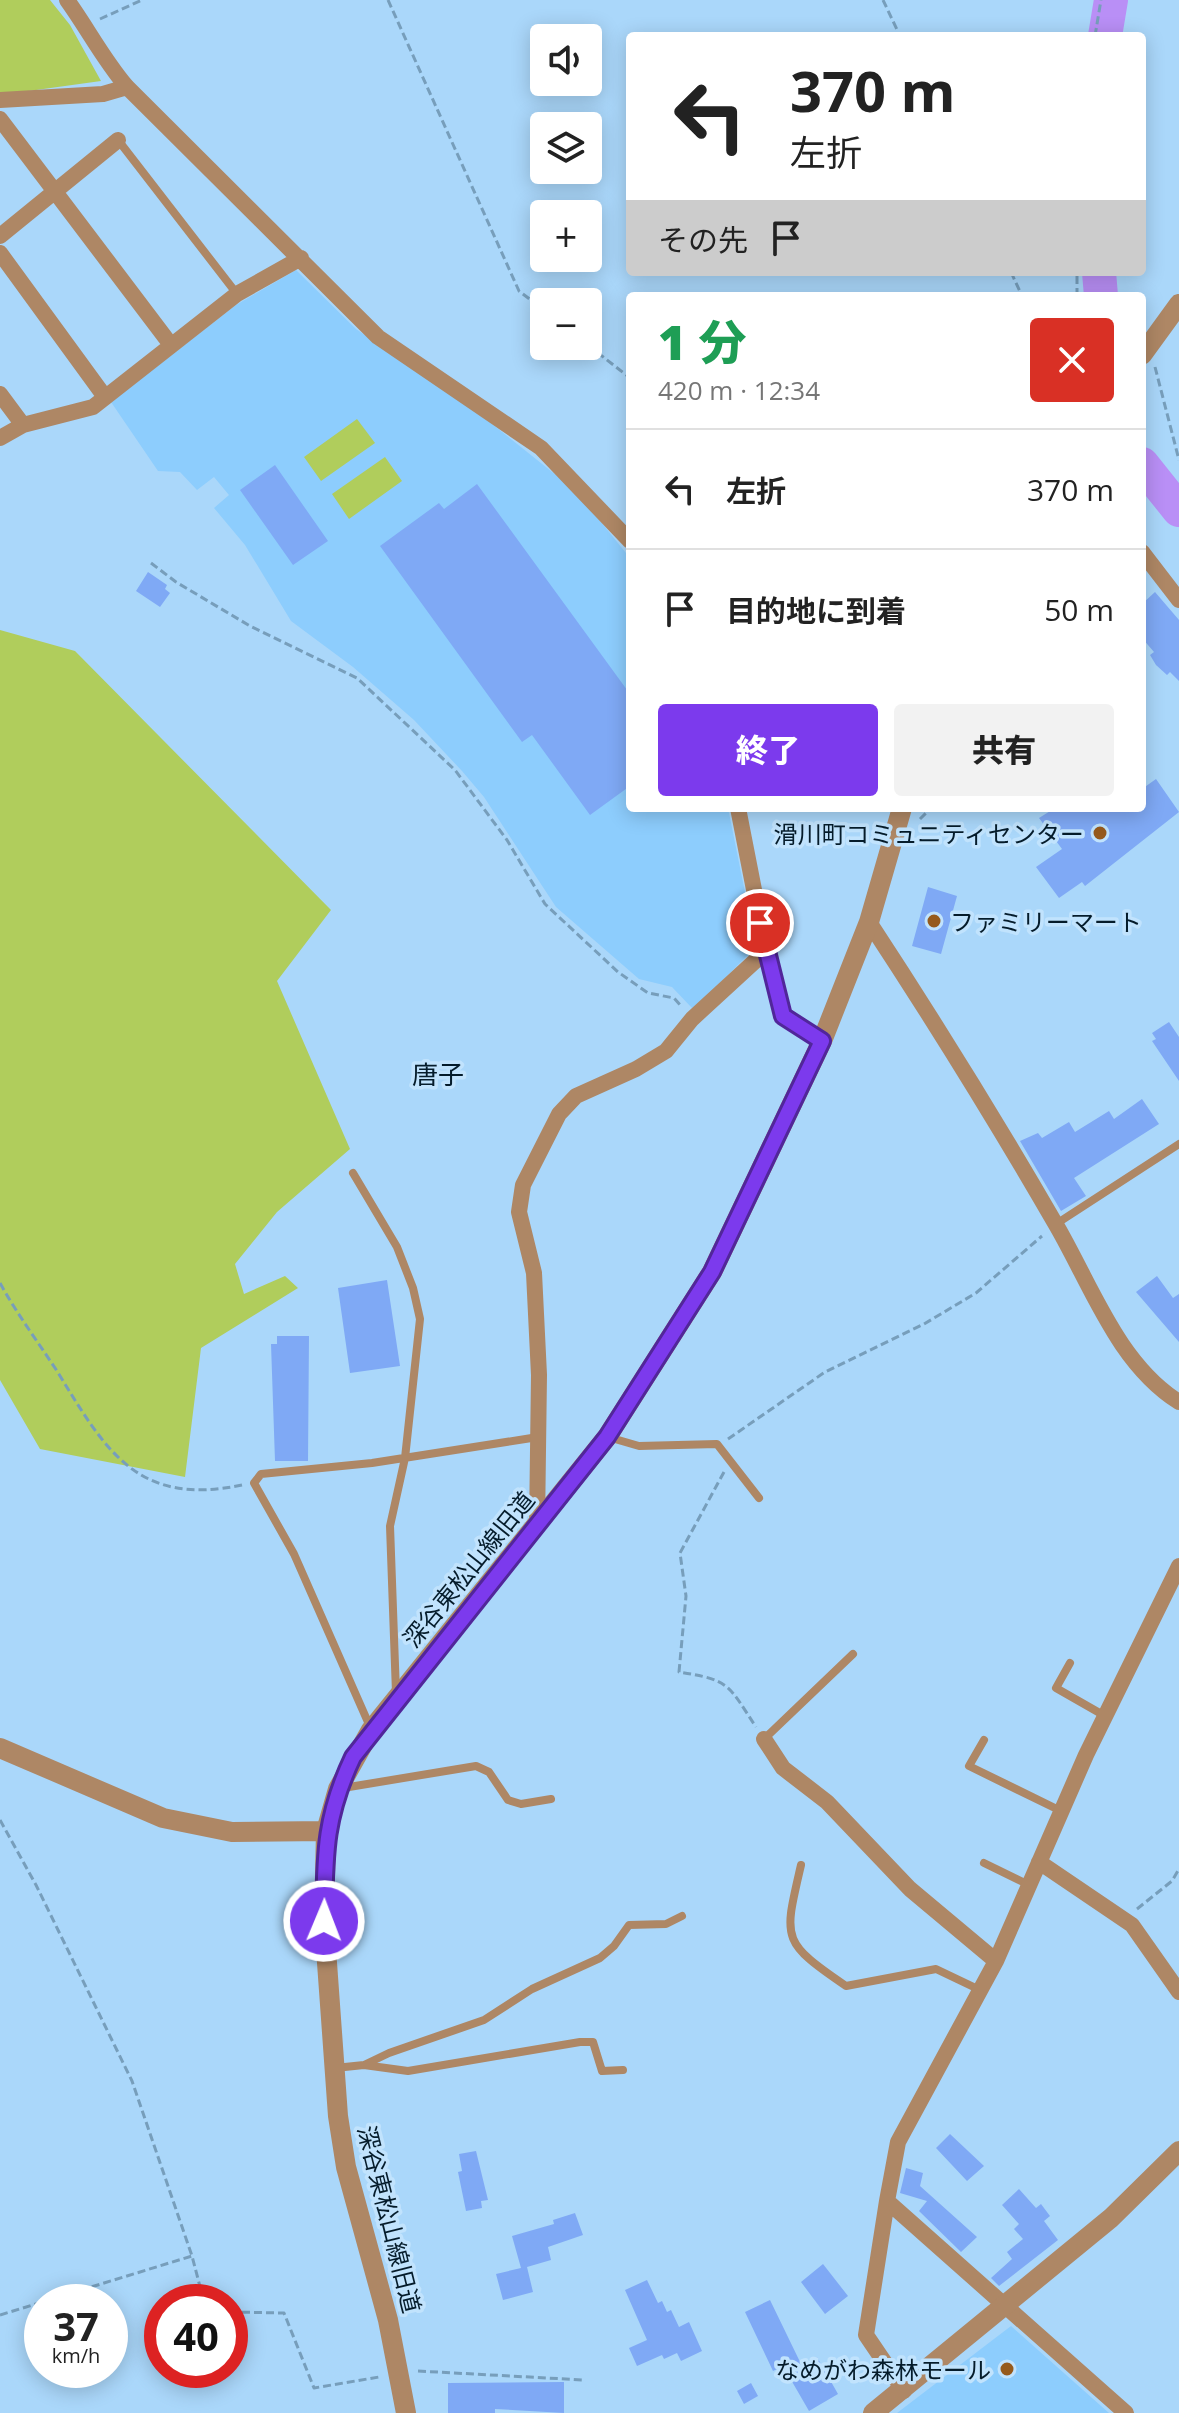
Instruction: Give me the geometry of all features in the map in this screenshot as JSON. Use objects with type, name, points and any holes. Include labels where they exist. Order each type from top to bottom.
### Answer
[{"type":"street","points":[[67,0],[86,25],[100,55],[127,87],[378,337],[541,448],[626,537]]},
{"type":"street","points":[[0,100],[103,94],[127,87]]},
{"type":"street","points":[[0,119],[171,345]]},
{"type":"street","points":[[0,236],[118,140]]},
{"type":"street","points":[[0,253],[105,397]]},
{"type":"street","points":[[0,438],[23,425],[93,407],[237,294],[301,258]]},
{"type":"street","points":[[1146,350],[1179,304]]},
{"type":"street","points":[[0,394],[23,425]]},
{"type":"street","points":[[1146,557],[1179,600]]},
{"type":"street","points":[[739,812],[766,951],[783,1016],[822,1041]]},
{"type":"street","name":"深谷東松山線旧道","points":[[406,2413],[388,2320],[346,2167],[334,2068],[324,1921],[326,1831],[338,1789],[371,1730],[607,1437],[712,1272],[822,1041],[908,816]]},
{"type":"street","points":[[869,922],[1056,1224],[1140,1370],[1160,1390],[1179,1402]]},
{"type":"street","points":[[537,1526],[539,1375],[534,1273],[519,1212],[523,1185],[559,1114],[576,1096],[636,1069],[666,1051],[692,1019],[766,951]]},
{"type":"street","points":[[904,2391],[866,2335],[898,2142],[996,1961],[1105,1716],[1179,1566]]},
{"type":"street","points":[[764,1739],[783,1768],[827,1802],[910,1889],[996,1961]]},
{"type":"street","points":[[0,1748],[134,1808],[176,1821],[232,1832],[326,1831]]},
{"type":"street","points":[[1039,1862],[1086,1897],[1125,1919],[1179,1992]]},
{"type":"street","points":[[879,2412],[1111,2218],[1179,2151]]},
{"type":"street","points":[[887,2201],[1126,2413]]},
{"type":"lane","points":[[118,140],[237,294]]},
{"type":"lane","points":[[1056,1224],[1179,1144]]},
{"type":"lane","points":[[353,1173],[397,1247],[413,1288],[420,1319],[405,1458],[390,1526],[396,1699]]},
{"type":"lane","points":[[371,1730],[294,1554],[254,1483],[261,1474],[405,1458],[538,1437]]},
{"type":"lane","points":[[607,1437],[639,1446],[717,1444],[759,1498]]},
{"type":"lane","points":[[764,1739],[853,1654]]},
{"type":"lane","points":[[1070,1663],[1056,1688],[1105,1716]]},
{"type":"lane","points":[[984,1740],[969,1766],[1061,1811]]},
{"type":"lane","points":[[338,1789],[476,1766],[489,1772],[508,1800],[521,1804],[551,1799]]},
{"type":"lane","points":[[984,1863],[1029,1885]]},
{"type":"lane","points":[[801,1865],[788,1922],[795,1945],[816,1965],[846,1986],[936,1969],[980,1990]]},
{"type":"lane","points":[[364,2065],[389,2053],[484,2020],[532,1989],[600,1958],[614,1946],[629,1925],[666,1924],[682,1916]]},
{"type":"lane","points":[[334,2068],[364,2065],[408,2071],[593,2042],[602,2071],[623,2070]]},
{"type":"path","points":[[86,25],[142,0]]},
{"type":"path","points":[[388,0],[519,291],[530,299]]},
{"type":"path","points":[[883,0],[898,32]]},
{"type":"path","points":[[1096,32],[1101,0]]},
{"type":"path","points":[[1146,350],[1179,460]]},
{"type":"path","points":[[602,356],[626,375]]},
{"type":"path","points":[[151,563],[176,582],[250,626],[357,678],[455,770],[507,840],[545,904],[618,972],[648,993],[674,998],[692,1019]]},
{"type":"path","points":[[717,1444],[737,1435],[825,1372],[924,1324],[976,1293],[1056,1224]]},
{"type":"path","points":[[0,1283],[95,1432],[143,1478],[166,1488],[207,1492],[254,1483]]},
{"type":"path","points":[[729,1462],[680,1553],[686,1596],[679,1672],[717,1678],[728,1686],[764,1739]]},
{"type":"path","points":[[0,1820],[36,1885],[132,2081],[199,2284]]},
{"type":"path","points":[[1125,1919],[1172,1881],[1179,1869]]},
{"type":"path","points":[[0,2315],[192,2256]]},
{"type":"shaded area","points":[[296,270],[356,329],[482,416],[576,491],[626,553],[626,812],[729,812],[756,947],[696,1007],[692,1008],[672,987],[639,979],[556,907],[484,797],[462,771],[414,720],[353,667],[291,621],[245,545],[214,508],[229,495],[214,477],[197,490],[180,472],[158,471],[111,402],[236,305]]},
{"type":"shaded area","name":"なめがわ森林モール","points":[[1011,2326],[1109,2413],[897,2413]]},
{"type":"green space","points":[[0,0],[50,0],[70,25],[101,81],[0,95]]},
{"type":"green space","points":[[357,419],[375,443],[321,481],[304,457]]},
{"type":"green space","points":[[385,457],[402,481],[349,519],[332,494]]},
{"type":"green space","points":[[0,630],[75,651],[331,910],[277,981],[350,1149],[277,1212],[235,1264],[244,1294],[285,1276],[298,1288],[201,1348],[185,1477],[40,1449],[0,1380]]},
{"type":"building","points":[[275,465],[328,541],[293,565],[240,490]]},
{"type":"building","points":[[477,484],[626,689],[626,789],[590,815],[532,735],[522,742],[380,546],[439,503],[444,509]]},
{"type":"building","points":[[148,572],[167,585],[165,589],[170,593],[160,607],[136,591]]},
{"type":"building","points":[[1155,592],[1179,620],[1179,681],[1170,672],[1167,675],[1150,655],[1154,652],[1146,643],[1146,600]]},
{"type":"building","name":"滑川町コミュニティセンター","points":[[1156,779],[1179,812],[1085,886],[1082,882],[1059,898],[1036,867],[1062,849],[1039,818],[1049,812],[1146,812],[1146,786]]},
{"type":"building","name":"ファミリーマート","points":[[928,887],[957,896],[941,954],[912,946]]},
{"type":"building","points":[[1169,1022],[1179,1037],[1179,1081],[1152,1041],[1156,1039],[1152,1033]]},
{"type":"building","points":[[1142,1099],[1159,1124],[1074,1178],[1086,1196],[1061,1211],[1020,1141],[1038,1133],[1042,1138],[1069,1122],[1075,1132],[1109,1111],[1114,1119]]},
{"type":"building","points":[[1157,1276],[1173,1298],[1179,1294],[1179,1342],[1136,1292]]},
{"type":"building","points":[[387,1280],[400,1366],[350,1373],[338,1288]]},
{"type":"building","points":[[277,1336],[309,1336],[308,1461],[275,1461],[271,1344],[277,1344]]},
{"type":"building","points":[[950,2134],[984,2166],[967,2181],[936,2148]]},
{"type":"building","points":[[476,2151],[488,2200],[481,2201],[482,2208],[466,2211],[458,2172],[462,2171],[459,2154]]},
{"type":"building","points":[[906,2168],[923,2173],[920,2186],[977,2237],[961,2252],[919,2211],[927,2201],[900,2193]]},
{"type":"building","points":[[1019,2189],[1036,2208],[1041,2204],[1050,2216],[1044,2221],[1058,2240],[999,2286],[991,2278],[1012,2259],[1007,2252],[1023,2239],[1014,2229],[1019,2224],[1002,2205]]},
{"type":"building","points":[[575,2213],[583,2235],[548,2247],[551,2260],[527,2267],[533,2292],[503,2300],[496,2274],[521,2268],[512,2236],[554,2224],[553,2220]]},
{"type":"building","points":[[823,2264],[848,2296],[825,2314],[801,2282]]},
{"type":"building","points":[[647,2280],[658,2303],[662,2301],[667,2312],[671,2310],[679,2327],[689,2322],[702,2351],[681,2361],[677,2353],[664,2359],[662,2355],[637,2366],[629,2348],[647,2340],[625,2290]]},
{"type":"building","points":[[770,2300],[802,2366],[817,2357],[838,2394],[809,2411],[783,2366],[773,2371],[745,2312]]},
{"type":"building","points":[[564,2382],[564,2413],[495,2409],[495,2413],[448,2413],[448,2383]]},
{"type":"building","points":[[751,2383],[758,2396],[744,2404],[737,2391]]},
{"type":"waterway","points":[[1106,32],[1111,0]]},
{"type":"waterway","points":[[1099,276],[1101,292]]},
{"type":"waterway","points":[[1146,469],[1179,510]]},
{"type":"place","name":"滑川町コミュニティセンター","points":[[1100,833]]},
{"type":"place","name":"ファミリーマート","points":[[934,921]]},
{"type":"place","name":"なめがわ森林モール","points":[[1007,2369]]},
{"type":"district","name":"唐子","points":[[438,1074]]},
{"type":"route","points":[[324,1921],[326,1831],[338,1789],[353,1757],[371,1730],[500,1574],[607,1437],[712,1272],[758,1181],[822,1041],[783,1016],[760,923]]}]
